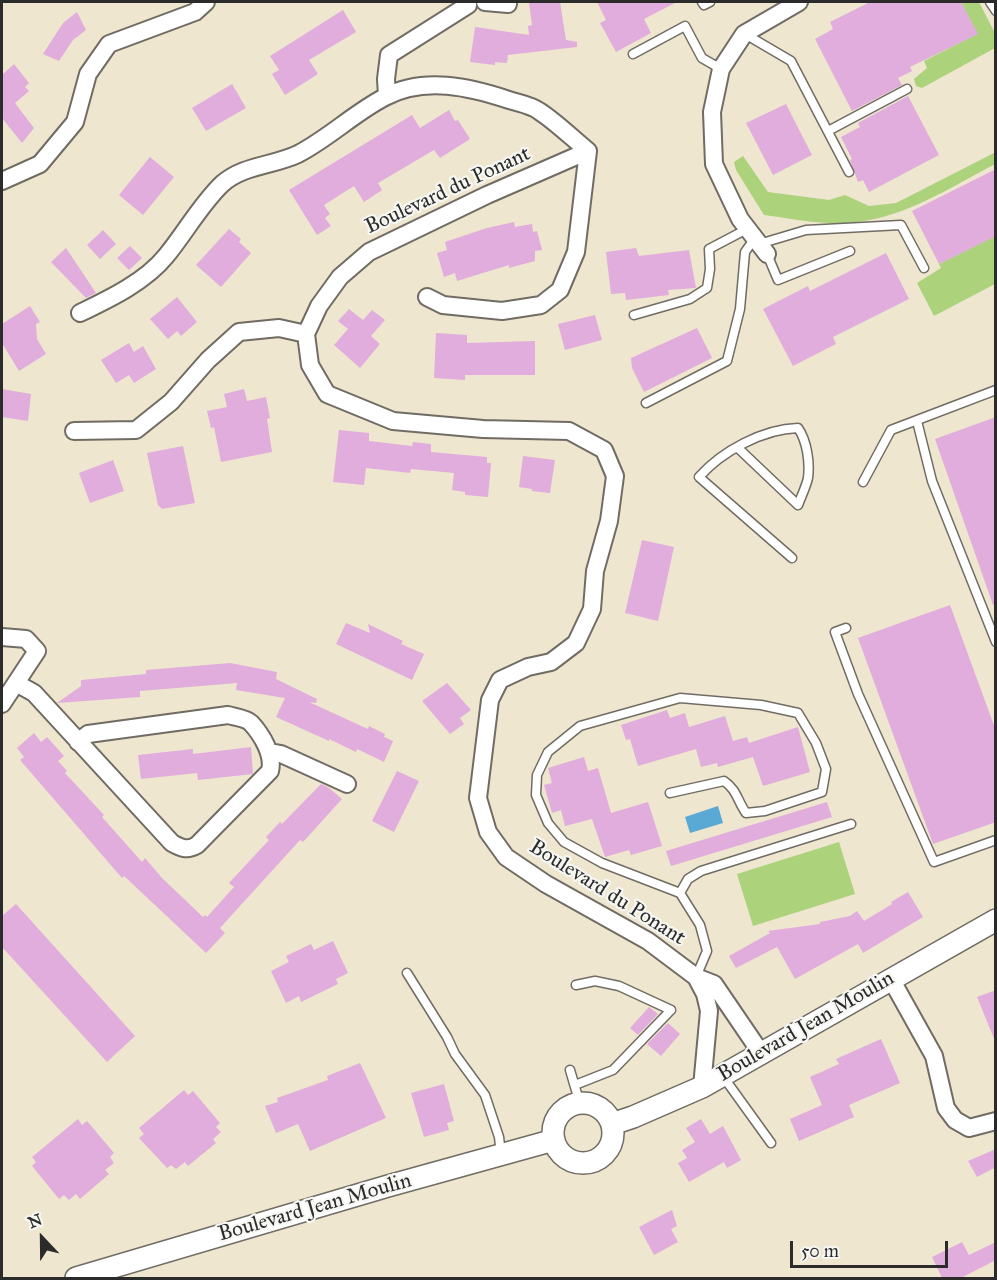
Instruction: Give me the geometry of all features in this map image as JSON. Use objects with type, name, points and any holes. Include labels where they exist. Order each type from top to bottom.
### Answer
[{"type":"street","points":[[2,181],[40,164],[75,122],[88,74],[109,44],[195,12],[206,2]]},
{"type":"street","points":[[485,2],[508,4]]},
{"type":"street","points":[[757,241],[740,219],[714,164],[712,112],[721,69],[744,34],[795,2]]},
{"type":"street","points":[[387,96],[386,79],[389,55],[471,3]]},
{"type":"street","points":[[80,313],[122,293],[164,259],[211,196],[224,183],[239,173],[296,155],[387,96],[413,87],[438,85],[480,90],[537,109],[588,151],[576,252],[560,290],[541,304],[501,311],[443,305],[427,297]]},
{"type":"street","name":"Boulevard du Ponant","points":[[588,151],[487,195],[369,252],[340,277],[319,306],[306,334],[310,365],[327,394],[393,421],[483,429],[569,431],[604,450],[615,476],[609,521],[595,571],[592,609],[576,643],[551,662],[528,667],[500,680],[490,700],[478,798],[488,832],[506,857],[546,884],[648,942],[696,976],[714,984],[761,1053]]},
{"type":"street","points":[[74,431],[136,430],[171,402],[208,360],[239,332],[279,328],[306,334]]},
{"type":"street","points":[[2,637],[26,639],[38,651],[2,704]]},
{"type":"street","points":[[16,683],[34,693],[78,742],[172,843],[189,849],[197,845],[270,771],[272,763],[270,752],[250,722],[228,715],[88,734],[78,742]]},
{"type":"street","points":[[270,752],[281,754],[347,784]]},
{"type":"street","name":"Boulevard Jean Moulin","points":[[612,1124],[702,1087],[996,920]]},
{"type":"street","points":[[696,976],[705,994],[709,1011],[702,1087]]},
{"type":"street","points":[[891,979],[934,1056],[946,1108],[955,1120],[969,1128],[996,1121]]},
{"type":"street","points":[[708,1028],[735,1012]]},
{"type":"street","points":[[578,1095],[599,1108],[612,1124],[613,1140],[605,1154],[591,1163],[575,1163],[561,1154],[554,1140],[553,1130],[556,1120],[571,1106],[578,1095]]},
{"type":"street","name":"Boulevard Jean Moulin","points":[[76,1278],[554,1140]]},
{"type":"lane","points":[[702,2],[704,5],[710,2]]},
{"type":"lane","points":[[990,2],[996,11]]},
{"type":"lane","points":[[633,54],[685,26],[702,58],[721,69]]},
{"type":"lane","points":[[744,34],[791,61],[849,172]]},
{"type":"lane","points":[[828,131],[907,89]]},
{"type":"lane","points":[[634,315],[690,299],[707,288],[710,269],[709,249],[806,230],[902,225],[924,268]]},
{"type":"lane","points":[[757,241],[778,280],[850,251]]},
{"type":"lane","points":[[646,403],[728,361],[740,309],[745,252],[757,241]]},
{"type":"lane","points":[[863,482],[891,430],[996,390]]},
{"type":"lane","points":[[917,421],[932,481],[996,642]]},
{"type":"lane","points":[[738,447],[798,505],[808,478],[804,437],[798,428],[785,428],[753,440],[738,447],[709,466],[699,477],[792,558]]},
{"type":"lane","points":[[783,551],[786,541]]},
{"type":"lane","points":[[846,628],[835,632],[858,694],[934,862],[996,840]]},
{"type":"lane","points":[[670,793],[724,781],[734,788],[746,813],[765,811],[822,792],[826,769],[816,742],[798,713],[761,705],[680,698],[580,726],[548,752],[537,775],[536,795],[548,823],[564,842],[602,863],[680,893],[700,925],[707,951],[696,976]]},
{"type":"lane","points":[[680,893],[688,879],[701,871],[851,824]]},
{"type":"lane","points":[[407,973],[455,1054],[485,1095],[499,1137],[502,1155]]},
{"type":"lane","points":[[570,1070],[578,1095],[613,1070],[671,1010],[619,986],[595,981],[576,985]]},
{"type":"lane","points":[[722,1075],[771,1143]]},
{"type":"green space","points":[[961,2],[979,2],[995,33],[995,48],[922,88],[916,86],[914,79],[927,68],[924,61],[977,34]]},
{"type":"green space","points":[[996,152],[995,164],[928,200],[875,219],[845,223],[810,222],[764,215],[736,170],[734,162],[743,156],[768,192],[829,200],[845,195],[869,206],[896,203]]},
{"type":"green space","points":[[995,236],[995,284],[934,316],[917,283],[941,268],[939,264]]},
{"type":"green space","points":[[839,842],[855,894],[753,926],[737,874]]},
{"type":"water","points":[[718,806],[723,823],[690,833],[685,817]]},
{"type":"building","points":[[560,2],[566,40],[577,42],[577,47],[508,55],[507,63],[495,62],[495,65],[470,62],[475,27],[529,35],[528,26],[532,25],[529,3]]},
{"type":"building","points":[[597,2],[677,2],[644,19],[651,33],[616,52],[600,23],[606,20]]},
{"type":"building","points":[[870,2],[961,2],[978,34],[910,67],[912,71],[898,78],[902,85],[852,111],[815,39],[833,29],[830,22]]},
{"type":"building","points":[[343,10],[356,32],[309,60],[318,74],[285,95],[272,74],[279,70],[270,56]]},
{"type":"building","points":[[77,12],[86,30],[73,40],[59,61],[43,54],[63,23]]},
{"type":"building","points":[[14,64],[29,83],[25,87],[29,91],[15,103],[34,128],[22,143],[2,118],[2,75]]},
{"type":"building","points":[[232,84],[246,108],[206,131],[192,108]]},
{"type":"building","points":[[908,96],[939,155],[869,192],[863,180],[858,182],[850,160],[852,159],[841,137],[860,127],[858,123]]},
{"type":"building","points":[[786,104],[812,155],[773,175],[746,123]]},
{"type":"building","points":[[449,110],[470,139],[440,158],[434,150],[378,183],[382,190],[364,202],[354,186],[324,205],[330,214],[325,218],[331,226],[317,235],[289,190],[412,115],[420,128]]},
{"type":"building","points":[[150,157],[174,177],[143,215],[119,195]]},
{"type":"building","points":[[996,169],[996,236],[939,264],[912,211]]},
{"type":"building","points":[[514,222],[515,227],[532,224],[533,232],[537,231],[542,250],[535,251],[535,261],[509,268],[509,265],[457,281],[455,273],[444,277],[437,253],[447,250],[445,242]]},
{"type":"building","points":[[229,229],[241,239],[239,242],[251,253],[221,287],[196,265]]},
{"type":"building","points":[[103,230],[116,244],[100,259],[87,245]]},
{"type":"building","points":[[130,246],[142,258],[129,270],[117,258]]},
{"type":"building","points":[[66,248],[96,293],[86,298],[51,262]]},
{"type":"building","points":[[636,248],[639,256],[689,250],[696,288],[668,290],[669,295],[626,300],[625,293],[611,294],[606,252]]},
{"type":"building","points":[[886,253],[909,299],[833,337],[836,344],[793,366],[763,309],[808,286],[810,291]]},
{"type":"building","points":[[177,297],[197,322],[181,336],[177,331],[168,339],[150,319]]},
{"type":"building","points":[[30,306],[40,322],[36,324],[37,339],[46,354],[19,371],[2,343],[2,324]]},
{"type":"building","points":[[349,309],[363,320],[372,310],[385,320],[371,336],[380,344],[360,368],[334,345],[348,329],[338,321]]},
{"type":"building","points":[[595,315],[602,340],[565,350],[558,324]]},
{"type":"building","points":[[697,328],[712,358],[644,392],[632,368],[631,358]]},
{"type":"building","points":[[436,333],[467,335],[467,343],[535,341],[535,375],[465,375],[465,380],[434,378]]},
{"type":"building","points":[[129,343],[134,352],[143,346],[156,369],[134,383],[129,375],[116,383],[101,360]]},
{"type":"building","points":[[2,389],[31,394],[28,421],[2,417]]},
{"type":"building","points":[[244,389],[247,401],[266,397],[272,452],[221,462],[214,427],[211,428],[207,411],[227,407],[224,394]]},
{"type":"building","points":[[996,417],[996,605],[993,605],[935,439]]},
{"type":"building","points":[[339,430],[369,433],[369,441],[412,446],[413,442],[431,444],[431,452],[487,457],[487,463],[491,463],[488,497],[465,495],[465,492],[452,490],[454,473],[411,469],[410,473],[366,468],[364,485],[333,482]]},
{"type":"building","points":[[183,446],[195,503],[162,509],[158,505],[147,453]]},
{"type":"building","points":[[523,456],[555,460],[550,493],[519,487]]},
{"type":"building","points":[[113,460],[124,491],[90,503],[79,473]]},
{"type":"building","points":[[642,540],[674,547],[658,621],[625,613]]},
{"type":"building","points":[[950,605],[996,731],[996,822],[933,844],[858,638]]},
{"type":"building","points":[[346,623],[370,633],[368,624],[403,641],[401,644],[424,654],[412,680],[336,644]]},
{"type":"building","points":[[230,663],[277,672],[276,679],[317,699],[316,703],[309,702],[368,729],[369,726],[385,734],[384,737],[393,741],[384,762],[276,717],[285,698],[236,690],[237,683],[140,691],[140,697],[57,703],[81,686],[81,680],[146,674],[146,670]]},
{"type":"building","points":[[447,683],[471,710],[460,718],[464,724],[450,734],[422,701]]},
{"type":"building","points":[[667,710],[670,718],[685,713],[689,727],[725,716],[733,741],[747,737],[749,743],[798,727],[810,772],[763,786],[753,757],[718,767],[717,763],[701,767],[696,749],[638,766],[630,739],[626,740],[621,725]]},
{"type":"building","points":[[34,733],[41,742],[47,737],[64,756],[58,761],[67,771],[65,773],[104,815],[102,817],[142,862],[145,858],[162,878],[203,917],[205,915],[207,917],[234,887],[229,883],[269,840],[266,837],[321,784],[342,799],[303,842],[300,840],[220,928],[225,933],[206,953],[124,876],[122,878],[20,760],[24,757],[17,748]]},
{"type":"building","points":[[251,747],[253,774],[198,780],[197,773],[141,779],[138,755],[193,749],[193,754]]},
{"type":"building","points":[[584,757],[588,771],[598,768],[611,813],[648,802],[662,846],[631,855],[629,850],[605,857],[592,819],[565,826],[561,810],[552,813],[544,785],[552,783],[548,768]]},
{"type":"building","points":[[397,771],[419,781],[394,832],[372,821]]},
{"type":"building","points":[[827,802],[832,817],[671,866],[666,851]]},
{"type":"building","points":[[908,892],[923,917],[863,953],[858,944],[795,979],[777,947],[736,968],[729,956],[770,933],[768,931],[820,924],[820,922],[850,916],[857,911],[864,921]]},
{"type":"building","points":[[16,904],[135,1036],[107,1062],[2,947],[2,916]]},
{"type":"building","points":[[333,941],[348,973],[336,979],[338,984],[301,1002],[299,996],[286,1003],[271,971],[289,962],[286,956],[311,944],[314,950]]},
{"type":"building","points":[[996,990],[996,1041],[995,1041],[977,997]]},
{"type":"building","points":[[649,1007],[658,1014],[638,1035],[630,1028]]},
{"type":"building","points":[[668,1023],[680,1034],[661,1056],[647,1044]]},
{"type":"building","points":[[881,1039],[900,1083],[849,1105],[854,1117],[799,1141],[790,1119],[822,1105],[810,1077],[839,1064],[836,1059]]},
{"type":"building","points":[[360,1063],[386,1118],[310,1151],[298,1124],[276,1133],[265,1106],[278,1102],[277,1098],[328,1080],[327,1076]]},
{"type":"building","points":[[444,1084],[454,1121],[447,1123],[449,1130],[424,1137],[411,1093]]},
{"type":"building","points":[[184,1090],[188,1095],[193,1091],[220,1123],[216,1127],[221,1132],[213,1139],[216,1143],[188,1166],[185,1162],[176,1169],[171,1165],[167,1168],[139,1138],[144,1134],[139,1128]]},
{"type":"building","points":[[78,1119],[82,1125],[87,1121],[114,1153],[110,1157],[114,1163],[105,1170],[109,1174],[80,1199],[76,1194],[69,1200],[64,1195],[59,1199],[32,1166],[36,1162],[32,1157]]},
{"type":"building","points":[[701,1119],[710,1134],[723,1126],[741,1160],[727,1168],[724,1162],[689,1182],[678,1163],[687,1158],[682,1150],[695,1142],[686,1128]]},
{"type":"building","points":[[996,1149],[996,1167],[977,1177],[968,1161]]},
{"type":"building","points":[[672,1210],[677,1226],[671,1229],[678,1242],[654,1255],[639,1227]]},
{"type":"building","points":[[962,1242],[969,1255],[996,1242],[996,1260],[961,1278],[942,1278],[932,1257]]}]
